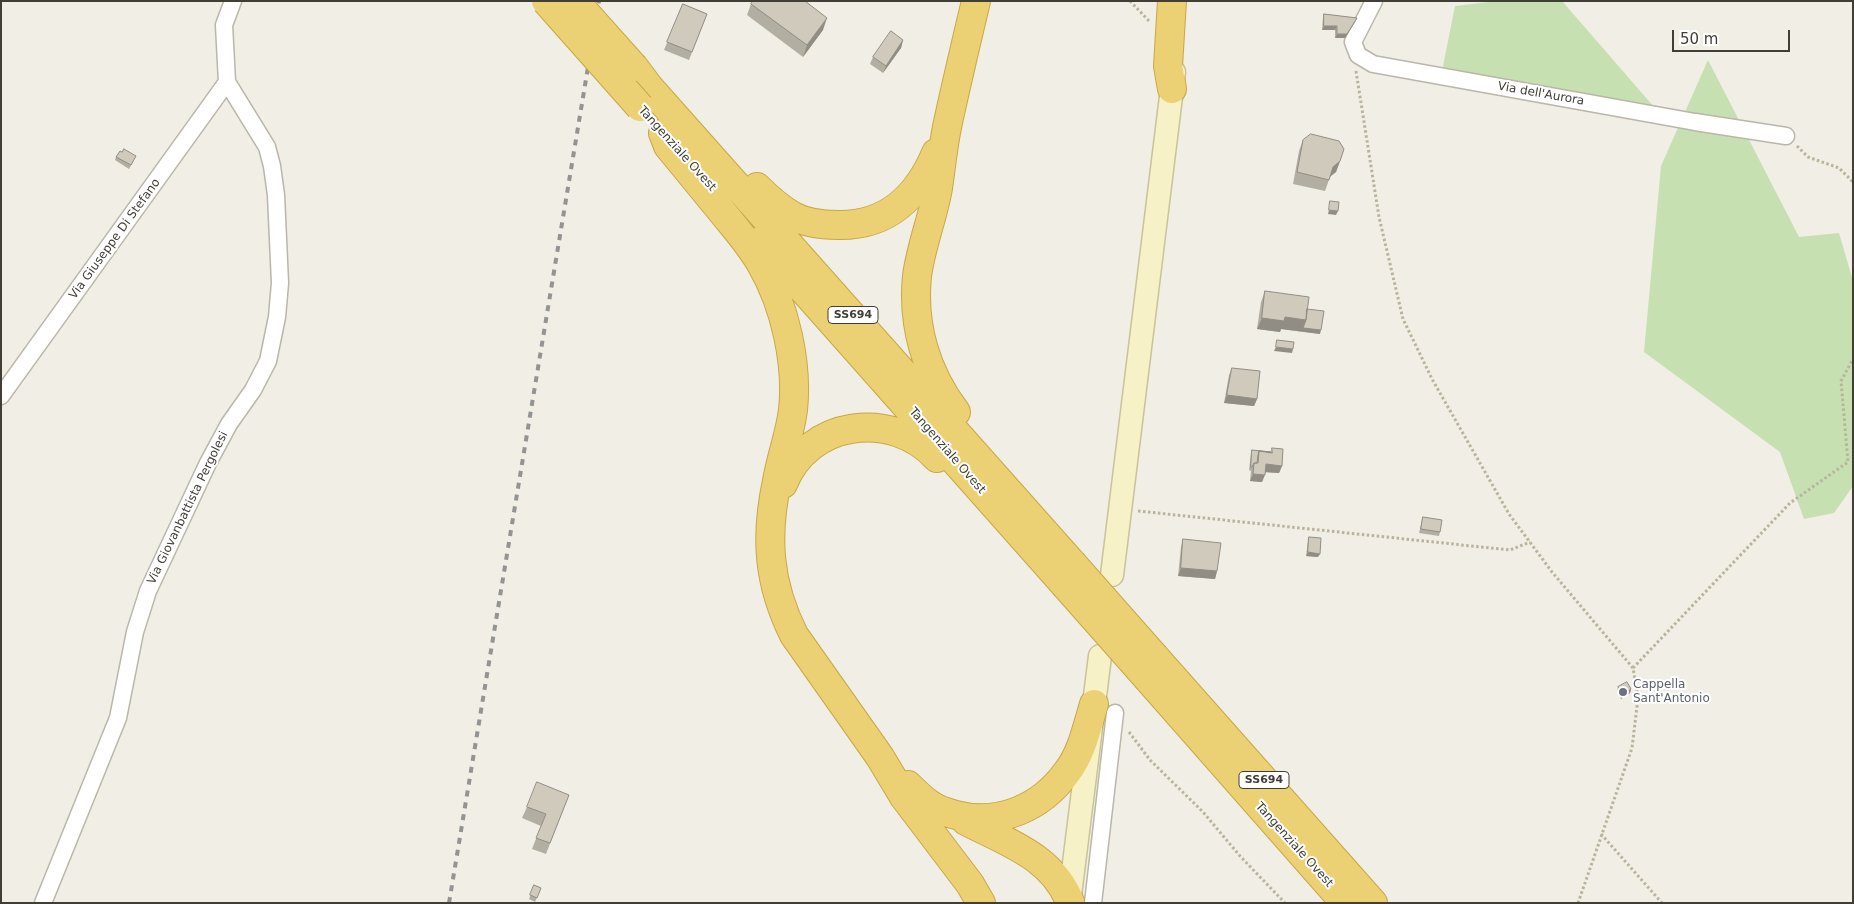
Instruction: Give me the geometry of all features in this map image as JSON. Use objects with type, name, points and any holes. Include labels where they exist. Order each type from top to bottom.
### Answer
[{"type":"highway","name":"Tangenziale Ovest","points":[[546,1],[641,87],[663,133],[1068,573],[1151,668],[1346,903]]},
{"type":"highway","name":"Tangenziale Ovest","points":[[575,1],[641,87],[1036,521],[1068,573]]},
{"type":"highway","points":[[976,1],[947,128],[938,190],[917,276],[918,328],[937,383],[951,406],[1033,508],[1036,521]]},
{"type":"highway","points":[[1172,1],[1168,66],[1172,89]]},
{"type":"highway","points":[[641,87],[668,96],[773,203],[794,217],[821,225],[849,226],[876,220],[897,207],[918,187],[931,164],[947,128]]},
{"type":"highway","points":[[663,133],[668,146],[744,239],[762,265],[774,291],[785,324],[792,366],[793,410],[770,518],[770,563],[785,617],[794,635],[880,757],[904,797],[976,894],[995,903]]},
{"type":"highway","points":[[770,518],[786,476],[800,456],[814,444],[834,432],[861,427],[884,428],[911,437],[933,453],[1040,569],[1068,573]]},
{"type":"highway","name":"Tangenziale Ovest","points":[[1151,668],[1374,903]]},
{"type":"highway","points":[[952,814],[970,819],[992,818],[1017,813],[1037,802],[1054,787],[1072,765],[1105,709]]},
{"type":"highway","points":[[880,757],[932,806],[1021,848],[1039,860],[1078,902]]},
{"type":"street","name":"Via Giovanbattista Pergolesi","points":[[43,903],[118,718],[135,632],[148,590],[228,424],[253,390],[268,361],[277,318],[280,283],[276,194],[268,147],[227,82],[224,25],[233,1]]},
{"type":"street","points":[[1112,575],[1182,1]]},
{"type":"street","points":[[1358,55],[1353,42],[1374,1]]},
{"type":"street","name":"Via dell'Aurora","points":[[1358,55],[1374,64],[1695,122],[1786,136]]},
{"type":"street","name":"Via Giuseppe Di Stefano","points":[[1,396],[227,82]]},
{"type":"street","points":[[1078,902],[1105,709],[1100,656]]},
{"type":"path","points":[[1358,55],[1356,73],[1379,217],[1403,319],[1437,387],[1510,514],[1552,572],[1633,668],[1638,698],[1632,748],[1578,903]]},
{"type":"path","points":[[1786,136],[1808,157],[1839,168],[1853,182]]},
{"type":"path","points":[[1633,668],[1790,503],[1848,462],[1841,381],[1853,359]]},
{"type":"path","points":[[1120,509],[1510,550],[1530,542]]},
{"type":"path","points":[[1105,709],[1150,760],[1203,812],[1240,856],[1285,903]]},
{"type":"path","points":[[1601,834],[1662,903]]},
{"type":"green space","points":[[1498,1],[1562,1],[1661,115],[1441,76],[1455,6]]},
{"type":"green space","points":[[1708,60],[1799,237],[1839,233],[1853,281],[1853,486],[1834,513],[1804,519],[1780,452],[1644,352],[1661,166]]},
{"type":"building","points":[[753,1],[805,1],[827,18],[807,45],[751,4]]},
{"type":"building","points":[[683,4],[707,14],[692,52],[667,42]]},
{"type":"building","points":[[1324,14],[1357,18],[1347,34],[1337,34],[1337,26],[1324,26]]},
{"type":"building","points":[[891,31],[903,40],[886,66],[873,57]]},
{"type":"building","points":[[1311,134],[1339,141],[1344,149],[1340,161],[1333,167],[1329,180],[1297,172],[1303,140]]},
{"type":"building","points":[[124,149],[136,156],[131,165],[116,157]]},
{"type":"building","points":[[1330,201],[1339,202],[1338,211],[1329,210]]},
{"type":"building","points":[[1265,291],[1309,297],[1306,320],[1285,317],[1284,321],[1262,318]]},
{"type":"building","points":[[1307,309],[1324,311],[1321,330],[1303,328]]},
{"type":"building","points":[[1277,340],[1294,342],[1293,349],[1276,347]]},
{"type":"building","points":[[1232,368],[1260,371],[1257,399],[1227,395]]},
{"type":"building","points":[[1272,448],[1283,449],[1282,466],[1266,464],[1265,475],[1253,474],[1254,463],[1258,463],[1259,451],[1272,453]]},
{"type":"building","points":[[1252,450],[1271,452],[1259,451],[1257,463],[1254,463],[1251,467]]},
{"type":"building","points":[[1423,517],[1442,520],[1440,532],[1421,529]]},
{"type":"building","points":[[1309,537],[1321,538],[1320,554],[1308,552]]},
{"type":"building","points":[[1183,539],[1221,543],[1217,571],[1181,568]]},
{"type":"building","points":[[1627,682],[1631,689],[1622,695],[1618,687]]},
{"type":"building","points":[[537,782],[569,795],[550,843],[536,838],[546,814],[527,807]]},
{"type":"building","points":[[534,885],[541,888],[537,898],[530,895]]},
{"type":"railway","points":[[449,903],[599,1]]},
{"type":"place","name":"Cappella Sant'Antonio","points":[[1623,692]]}]
